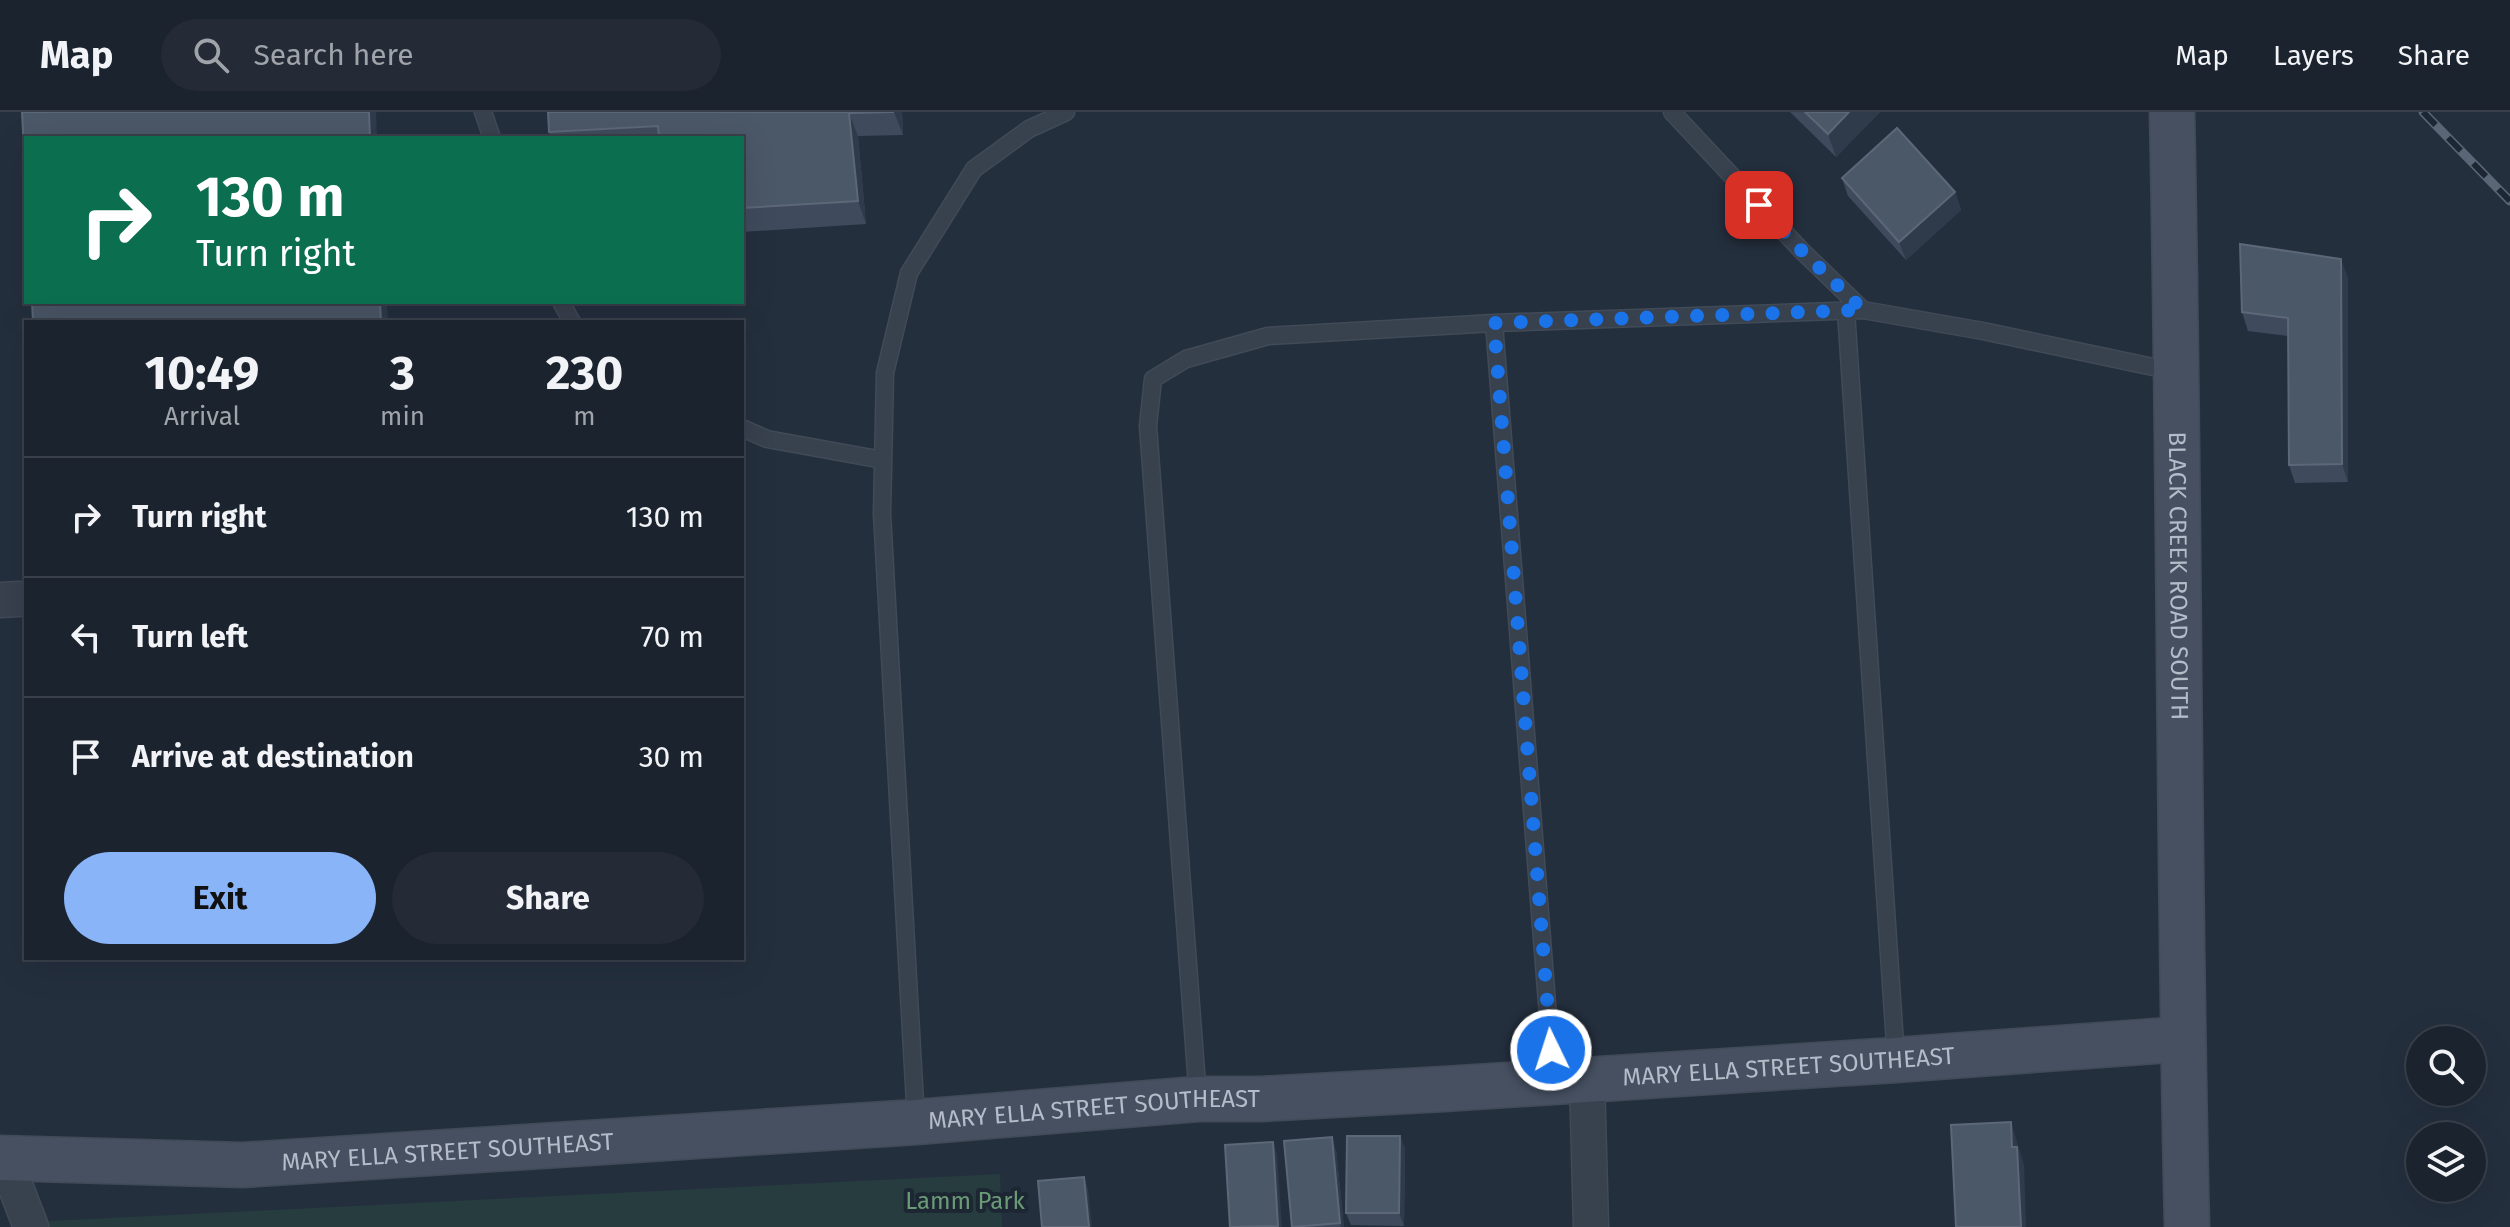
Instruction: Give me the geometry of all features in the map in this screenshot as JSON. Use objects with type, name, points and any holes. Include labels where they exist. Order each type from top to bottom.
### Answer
[{"type":"street","name":"BLACK CREEK ROAD SOUTH","points":[[2172,112],[2178,372],[2187,1227]]},
{"type":"street","name":"MARY ELLA STREET SOUTHEAST","points":[[3,1159],[243,1165],[917,1122],[1198,1099],[1261,1099],[2183,1039]]},
{"type":"street","points":[[1570,1080],[1591,1227]]},
{"type":"street","points":[[3,1159],[31,1227]]},
{"type":"lane","points":[[483,112],[491,136]]},
{"type":"lane","points":[[917,1122],[882,514],[885,373],[909,273],[974,169],[1029,129],[1066,112]]},
{"type":"lane","points":[[1672,112],[1855,310],[1896,1060]]},
{"type":"lane","points":[[1198,1099],[1148,426],[1153,379],[1186,359],[1268,336],[1494,323],[1855,310],[1983,331],[2178,372]]},
{"type":"lane","points":[[1494,323],[1570,1080]]},
{"type":"lane","points":[[744,429],[767,439],[883,460]]},
{"type":"green space","name":"Lamm Park","points":[[1000,1174],[1002,1227],[32,1227],[30,1222]]},
{"type":"building","points":[[22,112],[369,112],[370,136],[24,136],[24,150]]},
{"type":"building","points":[[548,112],[894,112],[849,113],[858,201],[744,208],[744,136],[659,136],[658,126],[549,132]]},
{"type":"building","points":[[1805,112],[1849,112],[1828,134]]},
{"type":"building","points":[[1897,128],[1955,192],[1899,242],[1842,178]]},
{"type":"building","points":[[2240,244],[2341,259],[2342,464],[2289,465],[2288,318],[2242,312]]},
{"type":"building","points":[[32,304],[380,304],[381,320],[33,320]]},
{"type":"building","points":[[2011,1122],[2012,1147],[2017,1147],[2021,1227],[1956,1227],[1951,1125]]},
{"type":"building","points":[[1347,1136],[1400,1136],[1399,1213],[1346,1213]]},
{"type":"building","points":[[1332,1137],[1340,1223],[1292,1227],[1284,1141]]},
{"type":"building","points":[[1273,1142],[1278,1226],[1230,1227],[1225,1145]]},
{"type":"building","points":[[1084,1177],[1089,1227],[1042,1227],[1038,1181]]},
{"type":"railway","points":[[2423,112],[2510,201]]},
{"type":"route","points":[[1551,1050],[1494,323],[1863,310],[1759,205]]}]
